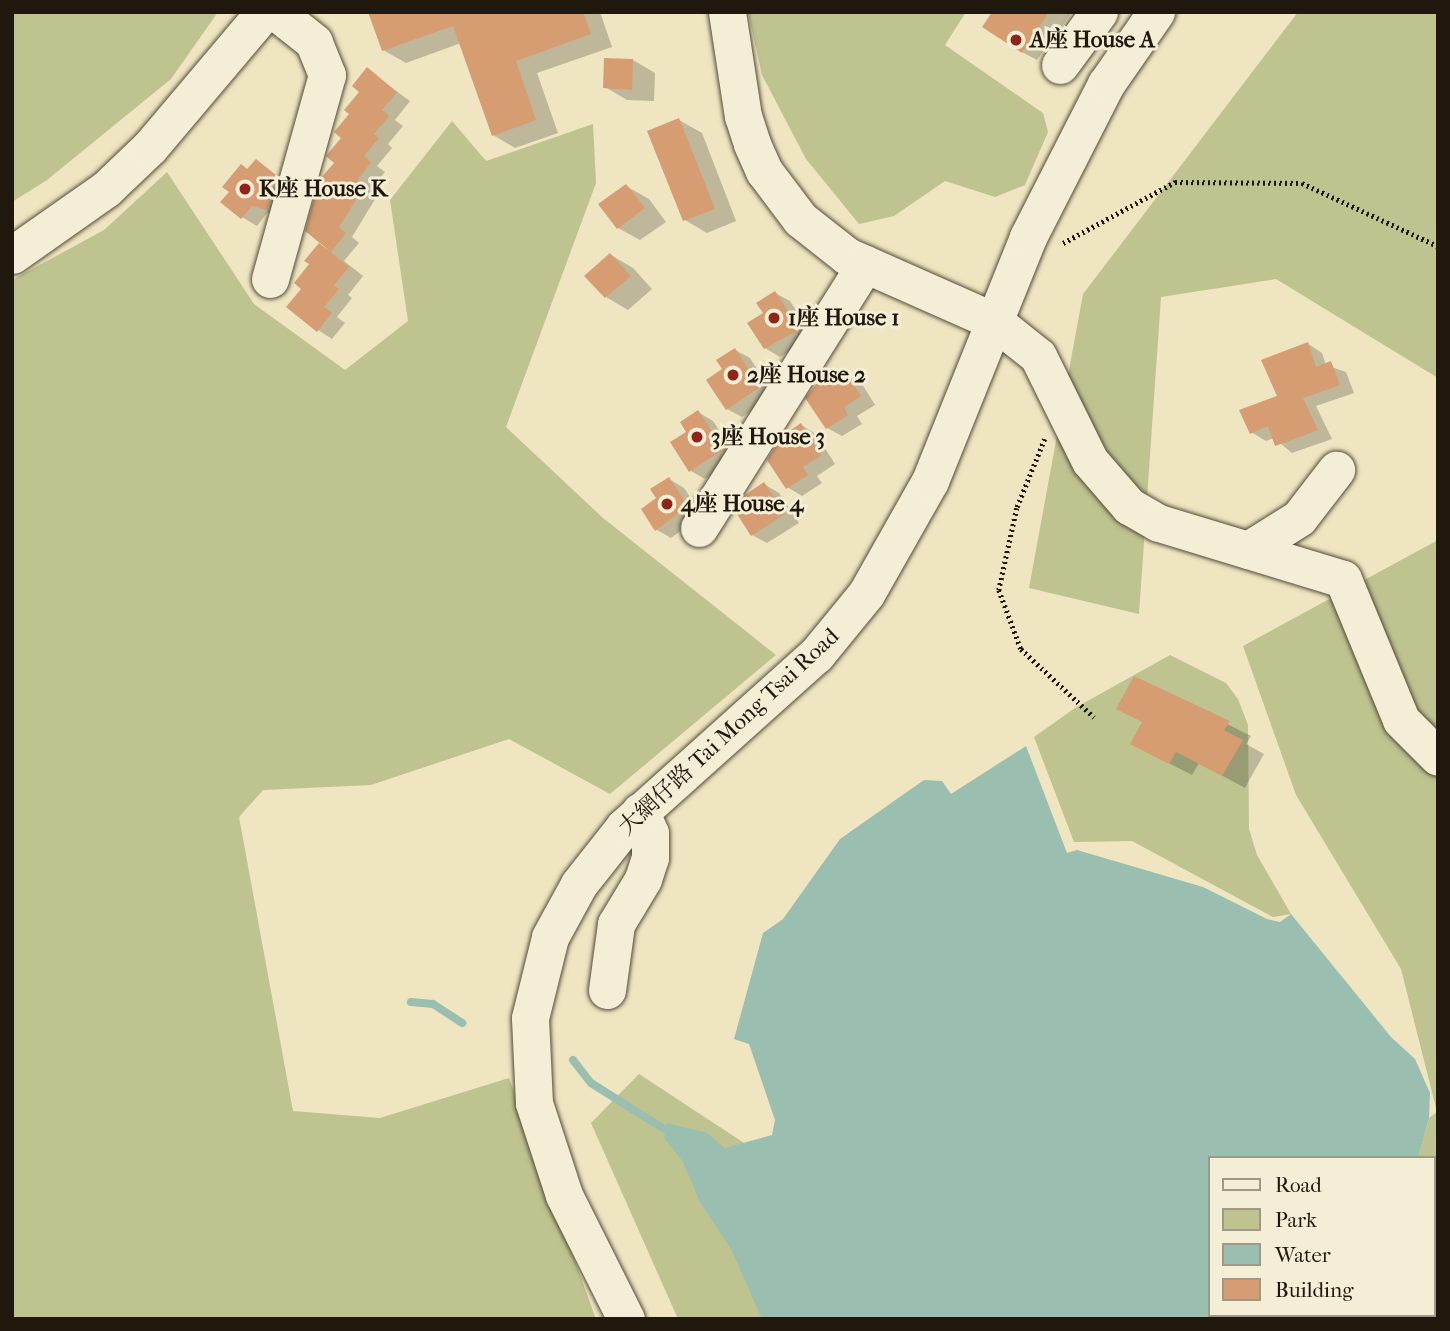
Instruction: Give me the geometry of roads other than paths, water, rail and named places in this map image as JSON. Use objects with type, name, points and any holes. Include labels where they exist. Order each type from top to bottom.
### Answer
[{"type":"street","points":[[12,255],[106,190],[150,147],[264,12]]},
{"type":"street","points":[[270,279],[327,75],[314,42],[276,12]]},
{"type":"street","points":[[727,12],[743,116],[764,171],[800,219],[846,256],[994,321],[1038,356],[1062,399],[1090,461],[1129,506],[1159,523],[1343,579],[1401,720],[1438,757]]},
{"type":"street","name":"大網仔路 Tai Mong Tsai Road","points":[[626,1319],[564,1195],[544,1144],[532,1091],[529,1038],[538,975],[559,918],[593,865],[640,811],[816,655],[852,614],[930,481],[1028,237],[1120,64],[1156,12]]},
{"type":"street","points":[[1079,39],[1120,64]]},
{"type":"street","points":[[699,528],[865,264]]},
{"type":"street","points":[[1248,550],[1299,518],[1336,470]]},
{"type":"street","points":[[607,990],[609,957],[620,914],[638,888],[650,858],[650,833],[640,811]]},
{"type":"water","points":[[1026,746],[1067,853],[1077,850],[1203,887],[1267,919],[1280,922],[1291,914],[1391,1037],[1415,1059],[1430,1093],[1429,1118],[1419,1156],[1208,1156],[1208,1317],[1436,1317],[1436,1282],[1438,1319],[762,1319],[732,1251],[700,1202],[683,1162],[664,1138],[667,1123],[707,1133],[725,1148],[772,1135],[775,1120],[749,1044],[734,1039],[763,933],[783,919],[840,839],[924,780],[942,781],[951,794]]},
{"type":"waterway","points":[[411,1002],[433,1004],[462,1023]]},
{"type":"waterway","points":[[573,1060],[591,1083],[666,1130]]},
{"type":"place","name":"A座 House A","points":[[1016,40]]},
{"type":"place","name":"K座 House K","points":[[245,189]]},
{"type":"place","name":"1座 House 1","points":[[774,318]]},
{"type":"place","name":"2座 House 2","points":[[733,375]]},
{"type":"place","name":"3座 House 3","points":[[697,437]]},
{"type":"place","name":"4座 House 4","points":[[667,504]]}]
